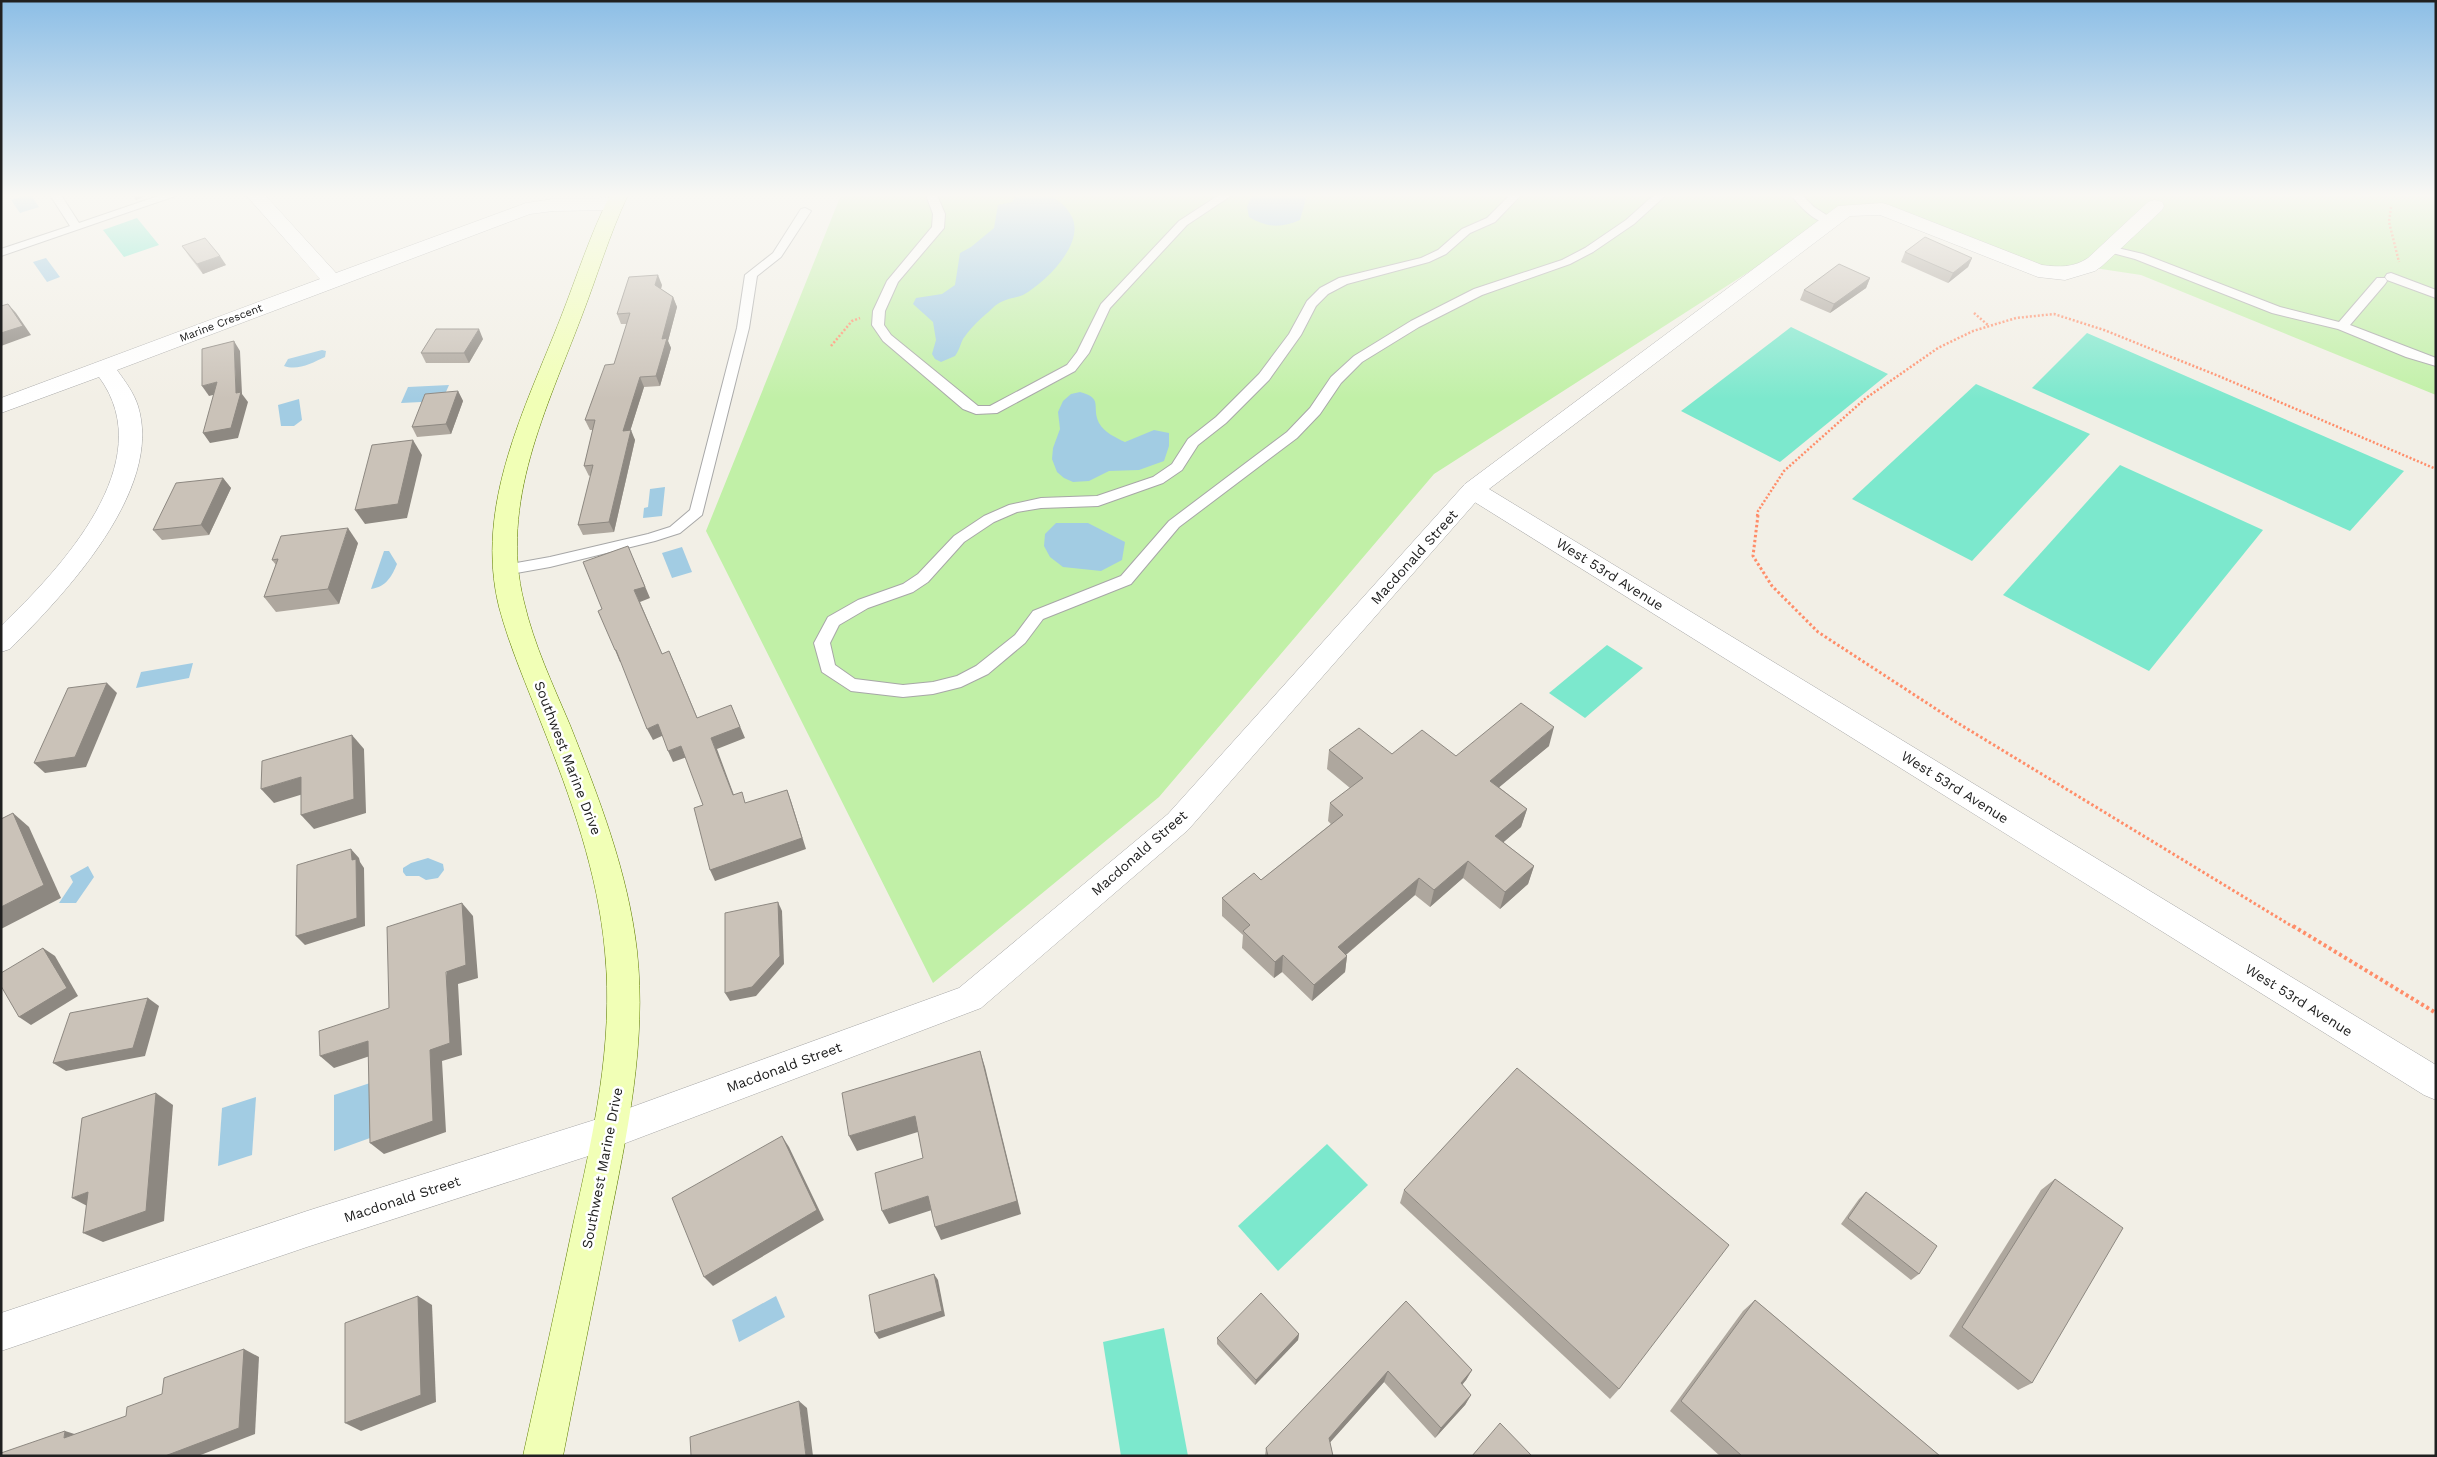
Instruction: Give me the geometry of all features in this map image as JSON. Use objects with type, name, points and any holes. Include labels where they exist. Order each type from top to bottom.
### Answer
[{"type":"main road","name":"Southwest Marine Drive","points":[[543,1456],[610,1132],[620,1070],[624,1010],[622,954],[614,901],[586,800],[522,637],[508,591],[505,570],[505,522],[520,451],[593,263]]},
{"type":"street","points":[[316,263],[332,281]]},
{"type":"street","name":"Marine Crescent","points":[[1,406],[381,263]]},
{"type":"street","name":"Macdonald Street","points":[[1,1332],[307,1229],[610,1132],[970,998],[1178,822],[1473,490],[1774,263]]},
{"type":"street","name":"Macdonald Street","points":[[2016,263],[2038,271],[2065,274],[2088,268],[2093,263]]},
{"type":"street","points":[[1,642],[41,603],[73,567],[98,528],[117,493],[128,459],[130,432],[128,409],[104,368]]},
{"type":"street","name":"West 53rd Avenue","points":[[1473,490],[2436,1084]]},
{"type":"lane","points":[[505,570],[550,562],[650,538],[675,530],[697,512],[743,328],[751,274],[765,263]]},
{"type":"lane","points":[[907,263],[893,281],[879,311],[878,325],[887,338],[942,385],[968,406],[976,410],[992,410],[1071,368],[1083,353],[1105,307],[1146,263]]},
{"type":"lane","points":[[1412,263],[1367,273],[1342,281],[1324,291],[1311,304],[1295,335],[1264,377],[1221,420],[1193,442],[1177,467],[1158,480],[1098,500],[1040,503],[1014,508],[989,519],[959,538],[938,564],[908,588],[863,604],[833,622],[822,642],[828,668],[851,685],[902,691],[933,688],[961,681],[982,670],[1020,639],[1038,615],[1126,580],[1174,524],[1292,435],[1315,411],[1336,380],[1358,360],[1415,324],[1478,292],[1563,263]]},
{"type":"lane","points":[[2157,263],[2276,310],[2342,326],[2436,362]]},
{"type":"lane","points":[[2342,326],[2386,279],[2436,294]]},
{"type":"path","points":[[2386,279],[2401,274],[2399,263]]},
{"type":"path","points":[[1974,313],[1989,326]]},
{"type":"path","points":[[2436,469],[2221,377],[2104,330],[2054,314],[2016,318],[1973,331],[1938,348],[1866,398],[1784,471],[1758,511],[1753,556],[1772,586],[1818,632],[1964,727],[2436,1012]]},
{"type":"path","points":[[831,346],[852,321],[879,316]]},
{"type":"green space","points":[[814,263],[1762,263],[1434,474],[1159,797],[933,983],[706,531]]},
{"type":"green space","points":[[2034,263],[2436,263],[2436,395],[2141,275],[2088,267],[2065,274]]},
{"type":"green space","points":[[1791,327],[1888,374],[1780,462],[1681,411]]},
{"type":"green space","points":[[2087,333],[2404,471],[2350,531],[2032,388]]},
{"type":"green space","points":[[1976,384],[2090,434],[1972,561],[1852,499]]},
{"type":"green space","points":[[2120,465],[2263,530],[2149,671],[2003,595]]},
{"type":"green space","points":[[1607,645],[1643,668],[1585,718],[1549,693]]},
{"type":"green space","points":[[1327,1144],[1368,1185],[1278,1271],[1238,1226]]},
{"type":"green space","points":[[1164,1328],[1188,1456],[1121,1456],[1103,1342]]},
{"type":"water","points":[[34,263],[50,263],[60,277],[47,282]]},
{"type":"water","points":[[958,263],[1060,263],[1042,282],[1023,295],[999,303],[994,307],[968,332],[955,356],[941,362],[935,359],[932,354],[936,340],[933,322],[913,304],[916,298],[942,294],[955,285]]},
{"type":"water","points":[[322,350],[326,351],[325,357],[310,364],[294,368],[284,366],[288,359]]},
{"type":"water","points":[[449,385],[442,401],[401,403],[408,387]]},
{"type":"water","points":[[1080,392],[1087,394],[1094,400],[1097,417],[1101,426],[1110,434],[1125,442],[1154,430],[1169,433],[1169,446],[1164,461],[1139,470],[1109,471],[1089,481],[1073,482],[1064,478],[1057,472],[1052,459],[1053,448],[1060,429],[1058,412],[1063,401],[1071,394]]},
{"type":"water","points":[[299,399],[302,420],[294,426],[281,426],[278,405]]},
{"type":"water","points":[[665,487],[662,516],[643,518],[644,508],[648,507],[650,489]]},
{"type":"water","points":[[1056,523],[1088,523],[1125,542],[1122,560],[1101,571],[1063,567],[1050,557],[1044,546],[1045,534]]},
{"type":"water","points":[[682,547],[692,572],[672,578],[662,553]]},
{"type":"water","points":[[384,551],[389,551],[397,564],[388,580],[381,586],[371,589]]},
{"type":"water","points":[[193,663],[189,678],[136,688],[141,672]]},
{"type":"water","points":[[428,858],[443,864],[444,870],[438,878],[426,880],[419,876],[406,876],[403,872],[403,868],[411,863]]},
{"type":"water","points":[[88,866],[94,877],[76,903],[59,903],[73,882],[70,876]]},
{"type":"water","points":[[370,1083],[370,1138],[334,1151],[334,1095]]},
{"type":"water","points":[[256,1097],[252,1155],[218,1166],[222,1108]]},
{"type":"water","points":[[776,1296],[785,1317],[739,1342],[732,1320]]},
{"type":"building","points":[[1930,263],[1966,263],[1953,273]]},
{"type":"building","points":[[1839,264],[1870,278],[1834,304],[1804,290]]},
{"type":"building","points":[[658,275],[655,285],[673,297],[662,339],[667,338],[656,376],[640,377],[623,431],[631,430],[609,522],[578,525],[593,465],[584,466],[595,420],[585,420],[605,365],[614,364],[630,313],[617,314],[629,277]]},
{"type":"building","points":[[8,304],[23,326],[1,333],[1,306]]},
{"type":"building","points":[[436,329],[479,329],[464,353],[421,353]]},
{"type":"building","points":[[234,341],[236,393],[241,392],[231,428],[203,433],[217,382],[202,386],[202,349]]},
{"type":"building","points":[[458,391],[446,424],[412,427],[425,394]]},
{"type":"building","points":[[413,440],[398,504],[355,510],[372,445]]},
{"type":"building","points":[[223,478],[201,525],[153,530],[176,483]]},
{"type":"building","points":[[348,528],[328,589],[264,597],[278,559],[272,560],[281,536]]},
{"type":"building","points":[[628,546],[645,587],[634,590],[662,654],[669,651],[697,718],[731,705],[740,727],[711,738],[733,795],[742,792],[745,803],[787,790],[802,838],[710,870],[694,808],[703,805],[681,746],[668,751],[658,724],[647,729],[616,650],[598,611],[602,609],[583,562]]},
{"type":"building","points":[[107,683],[75,757],[34,763],[68,688]]},
{"type":"building","points":[[1521,703],[1554,727],[1490,781],[1527,809],[1495,836],[1534,866],[1505,892],[1468,861],[1434,890],[1419,878],[1338,947],[1347,956],[1314,985],[1283,955],[1275,962],[1243,931],[1250,925],[1222,898],[1254,873],[1261,880],[1343,815],[1330,803],[1363,778],[1329,750],[1359,728],[1392,754],[1422,730],[1456,756]]},
{"type":"building","points":[[352,735],[354,799],[301,815],[301,777],[261,789],[262,761]]},
{"type":"building","points":[[13,813],[44,885],[1,907],[1,819]]},
{"type":"building","points":[[351,849],[352,860],[356,859],[357,918],[296,936],[297,865]]},
{"type":"building","points":[[778,902],[780,956],[752,987],[725,993],[725,913]]},
{"type":"building","points":[[462,903],[466,965],[446,972],[450,1043],[430,1050],[433,1121],[370,1143],[368,1041],[320,1056],[319,1031],[389,1008],[387,927]]},
{"type":"building","points":[[43,948],[67,988],[19,1017],[1,986],[1,973]]},
{"type":"building","points":[[148,998],[133,1048],[53,1063],[70,1013]]},
{"type":"building","points":[[980,1051],[1017,1201],[935,1227],[928,1196],[882,1211],[875,1173],[923,1158],[915,1116],[849,1136],[842,1093]]},
{"type":"building","points":[[1517,1068],[1729,1245],[1619,1389],[1404,1190]]},
{"type":"building","points":[[156,1093],[146,1211],[83,1233],[88,1192],[72,1198],[82,1118]]},
{"type":"building","points":[[782,1136],[817,1210],[704,1277],[672,1198]]},
{"type":"building","points":[[2055,1179],[2123,1228],[2032,1383],[1962,1327]]},
{"type":"building","points":[[1866,1192],[1937,1246],[1919,1274],[1848,1218]]},
{"type":"building","points":[[934,1274],[942,1311],[875,1333],[869,1295]]},
{"type":"building","points":[[1261,1293],[1299,1334],[1256,1380],[1217,1338]]},
{"type":"building","points":[[418,1296],[421,1395],[345,1423],[345,1323]]},
{"type":"building","points":[[1755,1300],[1940,1456],[1742,1456],[1681,1401]]},
{"type":"building","points":[[1406,1301],[1472,1370],[1461,1383],[1471,1395],[1441,1428],[1388,1371],[1329,1438],[1333,1456],[1268,1456],[1266,1448]]},
{"type":"building","points":[[244,1349],[239,1428],[165,1456],[1,1456],[1,1453],[65,1431],[64,1438],[126,1416],[127,1407],[162,1394],[164,1378]]},
{"type":"building","points":[[799,1401],[806,1456],[691,1456],[690,1437]]},
{"type":"building","points":[[1500,1423],[1532,1456],[1472,1456]]}]
